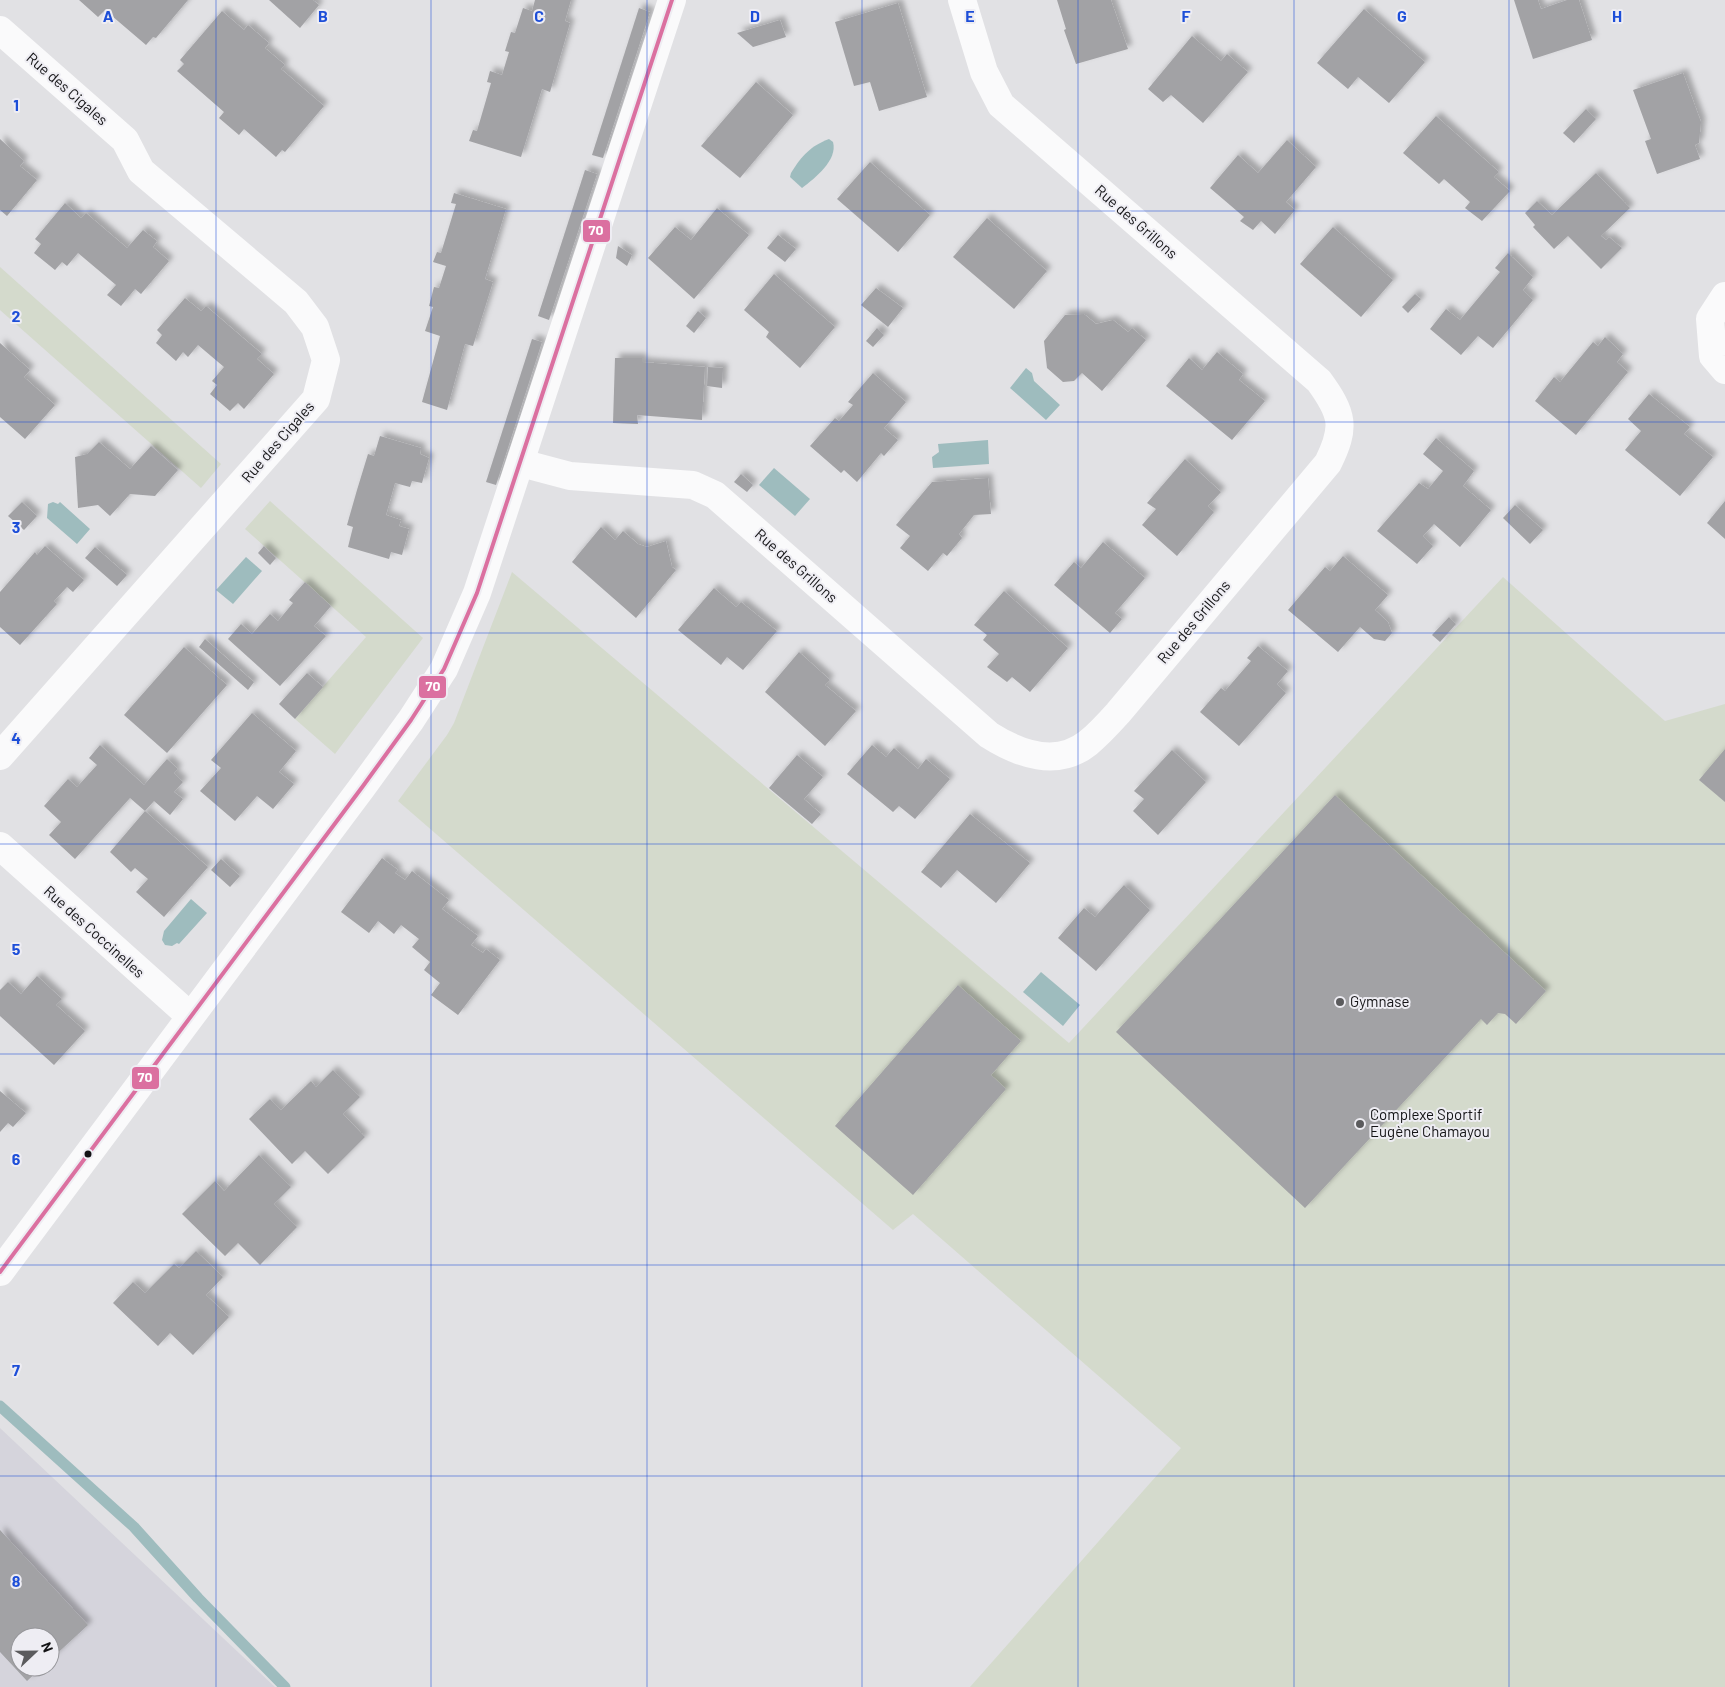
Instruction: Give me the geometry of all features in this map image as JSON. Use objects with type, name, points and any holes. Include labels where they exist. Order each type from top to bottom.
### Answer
[{"type":"street","points":[[0,1272],[373,771],[444,669],[477,593],[672,0]]},
{"type":"street","name":"Rue des Grillons","points":[[520,463],[570,476],[693,485],[715,495],[989,735],[1011,748],[1030,755],[1045,757],[1076,751],[1089,742],[1118,713],[1328,463],[1339,441],[1339,416],[1332,398],[1319,381],[1001,105],[984,72],[962,0]]},
{"type":"street","name":"Rue des Cigales","points":[[0,30],[125,140],[141,171],[296,302],[315,327],[326,360],[316,399],[0,756]]},
{"type":"street","points":[[1725,296],[1710,319],[1713,356],[1725,370]]},
{"type":"street","name":"Rue des Coccinelles","points":[[0,846],[190,1016]]},
{"type":"shaded area","points":[[0,267],[221,464],[201,488],[0,310]]},
{"type":"shaded area","points":[[270,501],[423,638],[335,754],[295,719],[366,637],[245,529]]},
{"type":"shaded area","name":"Complexe Sportif Eugène Chamayou","points":[[512,572],[1069,1043],[1503,577],[1665,721],[1725,704],[1725,1687],[970,1687],[1181,1448],[913,1214],[893,1230],[398,801],[454,723]]},
{"type":"shaded area","points":[[0,1428],[275,1687],[0,1687]]},
{"type":"water","points":[[829,139],[833,142],[834,149],[829,162],[819,174],[802,188],[790,177],[791,173],[807,152]]},
{"type":"water","points":[[1026,368],[1032,373],[1034,381],[1060,405],[1046,420],[1010,388]]},
{"type":"water","points":[[988,440],[989,464],[933,468],[932,457],[939,452],[938,444]]},
{"type":"water","points":[[774,468],[810,499],[795,516],[759,485]]},
{"type":"water","points":[[53,502],[58,504],[60,502],[90,529],[77,544],[47,518],[48,504]]},
{"type":"water","points":[[246,557],[262,571],[233,604],[216,590]]},
{"type":"water","points":[[191,899],[207,913],[179,944],[165,945],[162,940],[164,931]]},
{"type":"water","points":[[1041,972],[1080,1005],[1063,1026],[1023,992]]},
{"type":"building","points":[[79,0],[188,0],[156,38],[153,37],[146,45],[105,10],[98,17]]},
{"type":"building","points":[[269,0],[313,0],[319,5],[300,28]]},
{"type":"building","points":[[535,0],[571,0],[565,21],[570,23],[550,92],[542,89],[521,157],[469,141],[473,130],[477,131],[491,83],[487,82],[490,71],[502,75],[509,52],[505,51],[511,32],[515,33],[523,8],[532,11]]},
{"type":"building","points":[[1057,0],[1111,0],[1128,49],[1076,64],[1064,30],[1066,29]]},
{"type":"building","points":[[1514,0],[1538,0],[1541,9],[1567,0],[1579,0],[1592,40],[1533,59]]},
{"type":"building","points":[[898,3],[927,97],[879,111],[870,82],[854,86],[835,22]]},
{"type":"building","points":[[639,8],[650,12],[603,158],[592,155]]},
{"type":"building","points":[[1364,9],[1425,62],[1389,103],[1358,77],[1348,89],[1317,63]]},
{"type":"building","points":[[222,11],[244,30],[248,25],[269,43],[265,48],[285,65],[281,69],[324,106],[285,152],[282,150],[276,157],[244,129],[239,135],[219,118],[224,112],[177,71],[184,64],[180,60]]},
{"type":"building","points":[[780,20],[786,37],[753,47],[737,33]]},
{"type":"building","points":[[1192,36],[1221,61],[1227,54],[1248,72],[1203,123],[1171,95],[1163,102],[1148,89]]},
{"type":"building","points":[[1683,73],[1701,122],[1699,143],[1695,145],[1700,159],[1657,174],[1645,141],[1651,139],[1633,90]]},
{"type":"building","points":[[756,82],[793,115],[740,178],[701,146]]},
{"type":"building","points":[[1586,109],[1596,119],[1574,143],[1563,133]]},
{"type":"building","points":[[1436,116],[1499,172],[1494,177],[1510,191],[1482,221],[1465,208],[1470,202],[1444,179],[1439,184],[1403,153]]},
{"type":"building","points":[[0,139],[24,161],[20,166],[37,180],[7,216],[0,210]]},
{"type":"building","points":[[1287,140],[1316,167],[1286,202],[1295,210],[1275,234],[1261,221],[1253,230],[1240,221],[1244,217],[1210,188],[1238,155],[1258,173]]},
{"type":"building","points":[[870,162],[930,215],[898,252],[837,199]]},
{"type":"building","points":[[585,170],[597,174],[549,320],[538,316]]},
{"type":"building","points":[[1596,173],[1630,208],[1601,236],[1606,240],[1609,237],[1622,248],[1601,269],[1568,236],[1554,249],[1533,227],[1535,225],[1525,213],[1537,201],[1552,215]]},
{"type":"building","points":[[454,193],[506,209],[485,279],[493,282],[473,346],[465,344],[447,410],[422,402],[440,336],[425,331],[433,307],[429,306],[434,287],[439,288],[446,266],[433,262],[437,252],[441,253],[456,204],[451,203]]},
{"type":"building","points":[[65,203],[81,218],[86,213],[127,248],[143,230],[157,241],[153,247],[169,261],[141,294],[135,289],[121,306],[107,295],[116,285],[78,253],[67,266],[62,262],[55,270],[34,253],[41,244],[35,239]]},
{"type":"building","points":[[717,208],[749,235],[694,299],[648,258],[675,227],[691,240]]},
{"type":"building","points":[[987,218],[1047,271],[1014,309],[953,257]]},
{"type":"building","points":[[1333,227],[1393,280],[1361,317],[1300,264]]},
{"type":"building","points":[[778,235],[796,249],[785,262],[767,248]]},
{"type":"building","points":[[618,246],[632,255],[627,266],[616,258]]},
{"type":"building","points":[[1508,253],[1533,277],[1523,290],[1533,300],[1493,348],[1478,336],[1461,355],[1430,329],[1446,309],[1460,320],[1500,272],[1495,268]]},
{"type":"building","points":[[774,274],[835,327],[800,368],[766,337],[769,332],[744,310]]},
{"type":"building","points":[[876,288],[903,308],[888,327],[861,305]]},
{"type":"building","points":[[1415,294],[1421,299],[1408,313],[1402,307]]},
{"type":"building","points":[[185,298],[201,311],[206,306],[262,354],[257,359],[274,374],[244,409],[238,403],[230,411],[210,394],[217,385],[212,381],[224,367],[198,345],[188,357],[183,352],[176,361],[156,343],[162,335],[157,330]]},
{"type":"building","points":[[698,311],[706,318],[694,333],[686,326]]},
{"type":"building","points":[[1084,314],[1096,324],[1113,320],[1128,332],[1132,328],[1146,340],[1102,391],[1082,373],[1074,381],[1063,382],[1047,368],[1044,341],[1065,315]]},
{"type":"building","points":[[877,328],[884,335],[873,347],[866,341]]},
{"type":"building","points":[[1605,337],[1623,354],[1617,362],[1628,372],[1576,435],[1535,401],[1554,377],[1560,382],[1593,342],[1598,346]]},
{"type":"building","points":[[532,339],[542,342],[496,485],[486,482]]},
{"type":"building","points":[[0,343],[30,370],[24,377],[55,405],[25,439],[0,417]]},
{"type":"building","points":[[1217,352],[1243,374],[1239,380],[1265,401],[1232,440],[1166,386],[1189,358],[1202,370]]},
{"type":"building","points":[[615,358],[642,358],[642,362],[705,367],[702,420],[637,415],[638,424],[613,423]]},
{"type":"building","points":[[708,367],[723,368],[722,388],[707,386]]},
{"type":"building","points":[[873,373],[906,402],[884,428],[898,440],[884,456],[881,453],[857,482],[844,470],[841,473],[810,446],[835,418],[839,421],[853,405],[848,402]]},
{"type":"building","points":[[1649,394],[1690,427],[1684,434],[1713,457],[1680,496],[1625,450],[1641,431],[1628,419]]},
{"type":"building","points":[[380,436],[421,448],[420,454],[429,458],[422,483],[412,481],[410,487],[395,483],[386,515],[401,520],[399,526],[409,529],[402,555],[391,552],[389,559],[348,547],[353,527],[347,525],[357,490],[368,454],[374,456]]},
{"type":"building","points":[[1436,438],[1474,471],[1463,486],[1491,510],[1460,547],[1434,524],[1423,536],[1433,546],[1417,564],[1377,531],[1419,483],[1428,489],[1443,471],[1423,454]]},
{"type":"building","points":[[99,442],[130,469],[151,446],[178,470],[155,496],[130,494],[110,516],[98,505],[78,508],[75,457],[87,454]]},
{"type":"building","points":[[1185,459],[1221,492],[1208,506],[1214,512],[1177,556],[1142,525],[1156,509],[1147,503]]},
{"type":"building","points":[[741,474],[753,485],[747,492],[734,482]]},
{"type":"building","points":[[988,478],[991,514],[974,515],[959,534],[962,538],[947,556],[943,553],[928,571],[900,548],[910,536],[896,525],[932,482]]},
{"type":"building","points":[[1725,501],[1725,539],[1707,523]]},
{"type":"building","points":[[22,502],[37,516],[24,530],[8,516]]},
{"type":"building","points":[[1515,505],[1543,530],[1530,544],[1503,518]]},
{"type":"building","points":[[601,527],[615,540],[623,531],[638,544],[647,547],[666,541],[672,567],[676,570],[636,618],[572,562]]},
{"type":"building","points":[[1103,542],[1145,578],[1115,613],[1122,619],[1110,633],[1054,585],[1074,562],[1081,568]]},
{"type":"building","points":[[45,546],[84,580],[73,592],[67,587],[54,601],[57,604],[20,645],[0,627],[0,592],[35,552],[37,555]]},
{"type":"building","points":[[264,546],[276,558],[270,565],[258,553]]},
{"type":"building","points":[[95,547],[127,575],[117,586],[85,558]]},
{"type":"building","points":[[1343,556],[1388,595],[1375,610],[1388,622],[1392,633],[1385,641],[1374,639],[1360,627],[1338,652],[1288,610],[1325,567],[1330,571]]},
{"type":"building","points":[[305,582],[331,606],[314,626],[326,636],[280,686],[228,639],[241,624],[252,634],[270,614],[278,621],[293,603],[289,600]]},
{"type":"building","points":[[714,588],[736,607],[741,602],[777,631],[743,670],[727,657],[721,665],[678,630]]},
{"type":"building","points":[[1004,591],[1068,648],[1030,692],[1012,677],[1007,682],[987,667],[999,654],[983,640],[987,635],[974,625]]},
{"type":"building","points":[[1449,617],[1456,624],[1440,642],[1432,635]]},
{"type":"building","points":[[205,639],[254,682],[248,690],[199,647]]},
{"type":"building","points":[[1258,646],[1288,671],[1277,684],[1286,693],[1239,746],[1200,712],[1221,688],[1225,691],[1251,661],[1247,658]]},
{"type":"building","points":[[184,647],[227,685],[167,753],[124,715]]},
{"type":"building","points":[[799,652],[830,680],[825,685],[856,711],[825,746],[765,692]]},
{"type":"building","points":[[307,673],[323,687],[295,719],[279,704]]},
{"type":"building","points":[[252,713],[296,751],[279,772],[294,784],[273,809],[257,796],[235,821],[200,791],[221,768],[211,760]]},
{"type":"building","points":[[100,745],[144,785],[167,759],[178,769],[174,773],[183,782],[174,792],[183,799],[170,815],[154,801],[145,811],[130,798],[75,859],[49,835],[61,822],[44,806],[68,779],[77,787],[97,765],[89,758]]},
{"type":"building","points":[[872,745],[886,757],[894,748],[918,769],[926,759],[950,779],[915,819],[899,806],[893,812],[847,774]]},
{"type":"building","points":[[1725,749],[1725,802],[1699,780]]},
{"type":"building","points":[[1172,750],[1206,782],[1158,835],[1133,811],[1144,799],[1134,791]]},
{"type":"building","points":[[797,755],[823,777],[804,799],[821,814],[812,824],[769,788]]},
{"type":"building","name":"Gymnase","points":[[1335,795],[1546,991],[1516,1024],[1505,1014],[1498,1013],[1487,1025],[1481,1019],[1305,1208],[1116,1032]]},
{"type":"building","points":[[145,811],[208,867],[164,917],[136,892],[148,879],[135,868],[131,872],[110,852]]},
{"type":"building","points":[[970,814],[1030,863],[996,903],[957,870],[941,888],[921,872]]},
{"type":"building","points":[[382,858],[398,870],[395,873],[405,880],[412,871],[449,900],[442,909],[478,936],[471,945],[483,953],[486,949],[500,960],[458,1015],[431,995],[440,983],[424,970],[430,962],[412,947],[419,939],[401,925],[394,934],[378,921],[369,933],[341,912]]},
{"type":"building","points":[[221,859],[240,876],[230,887],[211,870]]},
{"type":"building","points":[[1124,885],[1150,910],[1096,971],[1058,938],[1084,908],[1095,917]]},
{"type":"building","points":[[37,976],[62,999],[56,1005],[85,1031],[54,1065],[0,1016],[0,990],[8,982],[21,994]]},
{"type":"building","points":[[958,985],[1021,1041],[991,1075],[1006,1089],[913,1195],[835,1126]]},
{"type":"building","points":[[333,1070],[360,1097],[343,1114],[365,1137],[328,1174],[305,1151],[292,1164],[249,1119],[270,1099],[281,1110],[311,1081],[316,1087]]},
{"type":"building","points":[[0,1091],[26,1113],[13,1127],[8,1123],[0,1132]]},
{"type":"building","points":[[259,1155],[291,1187],[274,1204],[297,1227],[260,1265],[238,1243],[225,1256],[182,1214],[215,1181],[224,1191]]},
{"type":"building","points":[[196,1251],[223,1277],[206,1295],[229,1317],[193,1355],[170,1333],[158,1346],[113,1303],[133,1282],[145,1293],[174,1264],[179,1268]]},
{"type":"building","points":[[0,1530],[88,1625],[60,1651],[60,1627],[10,1627],[10,1663],[0,1652]]},
{"type":"building","points":[[23,1677],[31,1677],[27,1681]]},
{"type":"waterway","points":[[0,1406],[134,1527],[198,1598],[285,1687]]},
{"type":"transit line","name":"70","points":[[0,1272],[363,786],[411,720],[444,669],[477,593],[672,0]]},
{"type":"place","name":"Gymnase","points":[[1340,1002]]},
{"type":"place","name":"Complexe Sportif Eugène Chamayou","points":[[1360,1124]]}]
